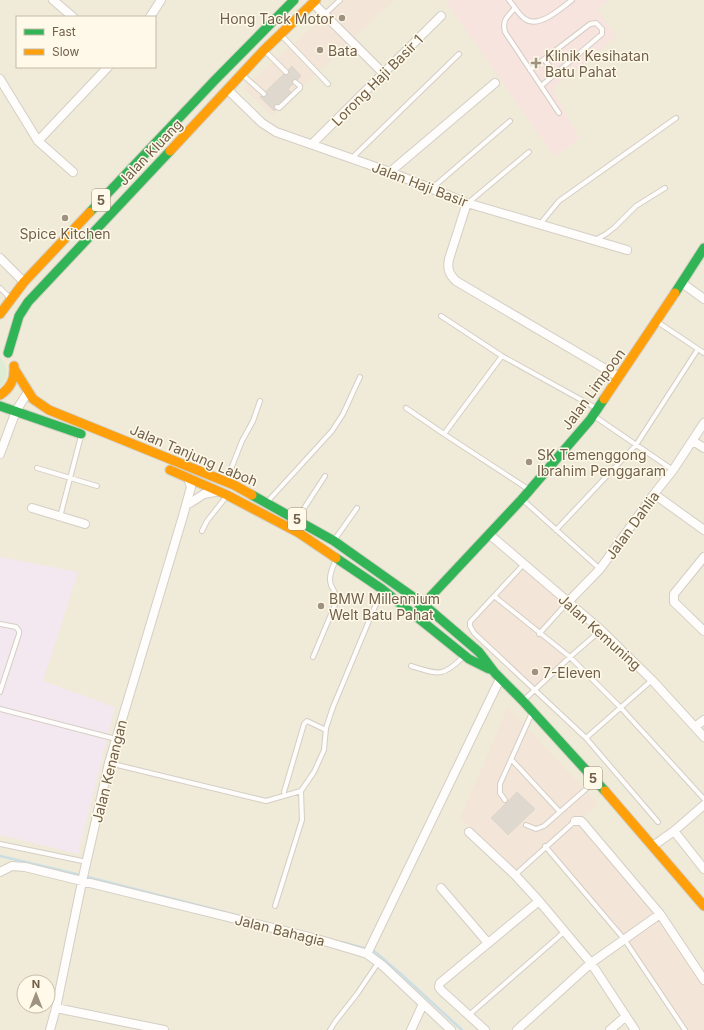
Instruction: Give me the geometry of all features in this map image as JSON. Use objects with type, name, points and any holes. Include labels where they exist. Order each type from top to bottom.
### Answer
[{"type":"main road","name":"Jalan Kluang","points":[[0,314],[24,282],[179,118],[294,0]]},
{"type":"main road","name":"Jalan Kluang","points":[[8,353],[19,316],[28,302],[264,50],[314,1]]},
{"type":"main road","points":[[179,118],[190,115],[216,89],[220,88],[228,90]]},
{"type":"main road","name":"Jalan Limpoon","points":[[414,613],[522,499],[596,412],[657,322],[704,248]]},
{"type":"main road","name":"5","points":[[0,346],[12,358],[15,370]]},
{"type":"main road","points":[[0,395],[10,387],[14,379],[15,370]]},
{"type":"main road","name":"Jalan Tanjung Laboh","points":[[15,370],[28,392],[40,405],[226,482],[297,519],[334,541],[424,604],[478,652],[498,676],[524,701],[654,846],[704,906]]},
{"type":"main road","name":"Jalan Tanjung Laboh","points":[[2,409],[16,412],[118,448]]},
{"type":"main road","name":"Jalan Tanjung Laboh","points":[[160,466],[224,494],[299,533],[382,589],[414,613],[464,655],[498,676]]},
{"type":"street","points":[[53,0],[71,16]]},
{"type":"street","points":[[151,16],[161,0]]},
{"type":"street","points":[[314,1],[383,73]]},
{"type":"street","name":"Lorong Haji Basir 1","points":[[312,144],[441,16]]},
{"type":"street","points":[[38,141],[107,68]]},
{"type":"street","points":[[0,79],[38,141],[73,172]]},
{"type":"street","points":[[390,172],[495,83]]},
{"type":"street","name":"Jalan Haji Basir","points":[[228,90],[262,123],[276,132],[390,172],[467,203],[627,250]]},
{"type":"street","points":[[467,203],[449,259],[448,266],[452,277],[456,281],[620,377]]},
{"type":"street","points":[[0,258],[24,282]]},
{"type":"street","points":[[682,283],[704,299]]},
{"type":"street","points":[[0,454],[16,412],[28,392]]},
{"type":"street","name":"Jalan Dahlia","points":[[567,603],[600,569],[673,470],[704,424]]},
{"type":"street","points":[[693,441],[704,448]]},
{"type":"street","name":"Jalan Kenangan","points":[[183,516],[204,473]]},
{"type":"street","name":"Jalan Kenangan","points":[[56,1008],[109,763],[191,488],[188,477]]},
{"type":"street","points":[[190,503],[204,494],[224,494]]},
{"type":"street","points":[[654,494],[704,530]]},
{"type":"street","points":[[32,508],[85,524]]},
{"type":"street","name":"Jalan Kemuning","points":[[489,534],[567,603],[601,630],[652,680],[704,737]]},
{"type":"street","points":[[704,556],[675,592],[674,602],[704,631]]},
{"type":"street","points":[[368,952],[498,676]]},
{"type":"street","points":[[695,727],[704,720]]},
{"type":"street","points":[[654,846],[704,805]]},
{"type":"street","points":[[574,821],[581,821],[583,823],[660,914],[704,980]]},
{"type":"street","points":[[674,831],[704,869]]},
{"type":"street","points":[[470,832],[515,874],[591,963],[635,1030]]},
{"type":"street","name":"Jalan Bahagia","points":[[0,872],[12,866],[26,867],[368,952],[451,1030]]},
{"type":"street","points":[[441,888],[488,943]]},
{"type":"street","points":[[484,1030],[441,990],[439,986],[441,982],[539,901]]},
{"type":"street","points":[[517,1030],[591,963],[660,914]]},
{"type":"street","points":[[411,1030],[423,1004]]},
{"type":"street","points":[[56,1008],[164,1030]]},
{"type":"street","name":"Jalan Kenangan","points":[[50,1030],[54,1014]]},
{"type":"street","points":[[610,1030],[626,1016]]},
{"type":"lane","points":[[325,14],[340,0]]},
{"type":"lane","points":[[509,0],[524,19],[530,22],[537,22],[546,19],[572,0]]},
{"type":"lane","points":[[515,8],[506,19],[504,25],[505,32],[559,113]]},
{"type":"lane","points":[[530,70],[590,24],[596,23],[602,29],[602,34],[541,86]]},
{"type":"lane","points":[[280,34],[328,84]]},
{"type":"lane","points":[[264,50],[286,72]]},
{"type":"lane","points":[[352,158],[459,54]]},
{"type":"lane","points":[[544,59],[555,74]]},
{"type":"lane","points":[[242,74],[264,94]]},
{"type":"lane","points":[[277,107],[279,108],[300,88],[295,82]]},
{"type":"lane","points":[[540,224],[559,201],[676,118]]},
{"type":"lane","points":[[431,189],[510,121]]},
{"type":"lane","points":[[467,203],[529,152]]},
{"type":"lane","points":[[594,240],[616,227],[636,206],[665,188]]},
{"type":"lane","points":[[0,288],[11,299]]},
{"type":"lane","points":[[441,316],[502,356],[596,412],[636,445],[673,470]]},
{"type":"lane","points":[[657,322],[704,353]]},
{"type":"lane","points":[[556,530],[636,445],[698,349]]},
{"type":"lane","points":[[444,434],[502,356]]},
{"type":"lane","points":[[266,503],[332,431],[343,414],[360,377]]},
{"type":"lane","points":[[226,482],[242,441],[253,421],[260,401]]},
{"type":"lane","points":[[406,408],[530,490]]},
{"type":"lane","points":[[60,517],[81,434]]},
{"type":"lane","points":[[37,468],[97,486]]},
{"type":"lane","points":[[297,519],[325,476]]},
{"type":"lane","points":[[202,531],[224,494]]},
{"type":"lane","points":[[522,499],[600,569]]},
{"type":"lane","points":[[334,541],[357,508]]},
{"type":"lane","points":[[313,657],[337,600],[330,576],[337,558]]},
{"type":"lane","points":[[523,565],[470,622],[474,633],[586,738],[658,822]]},
{"type":"lane","points":[[275,906],[302,820],[301,791],[314,772],[324,750],[326,730],[333,707],[382,589]]},
{"type":"lane","points":[[494,596],[539,634],[570,657],[621,708],[704,799]]},
{"type":"lane","points":[[539,634],[567,603]]},
{"type":"lane","points":[[0,624],[16,627],[19,634],[1,684],[0,692]]},
{"type":"lane","points":[[524,701],[601,630]]},
{"type":"lane","points":[[411,666],[432,672],[445,672],[452,668],[464,655]]},
{"type":"lane","points":[[586,738],[652,680]]},
{"type":"lane","points":[[0,709],[116,739]]},
{"type":"lane","points":[[505,800],[500,793],[500,784],[533,712]]},
{"type":"lane","points":[[284,792],[304,724],[307,722],[326,730]]},
{"type":"lane","points":[[511,759],[560,812]]},
{"type":"lane","points":[[109,763],[266,801],[301,791]]},
{"type":"lane","points":[[526,825],[536,829],[544,826],[596,781]]},
{"type":"lane","points":[[515,874],[574,821]]},
{"type":"lane","points":[[0,844],[86,865]]},
{"type":"lane","points":[[545,846],[624,940],[685,1030]]},
{"type":"lane","points":[[469,1015],[564,932]]},
{"type":"lane","points":[[330,1030],[378,963]]},
{"type":"shaded area","points":[[0,0],[704,0],[704,1030],[0,1030]]},
{"type":"shaded area","points":[[343,0],[394,0],[272,116],[244,88]]},
{"type":"shaded area","name":"Klinik Kesihatan Batu Pahat","points":[[445,0],[609,0],[597,9],[616,37],[552,89],[580,139],[554,156]]},
{"type":"shaded area","points":[[0,557],[78,572],[43,681],[115,707],[78,854],[0,835]]},
{"type":"shaded area","points":[[524,561],[572,602],[543,633],[574,657],[536,693],[472,634],[468,627],[468,621]]},
{"type":"shaded area","points":[[508,707],[598,804],[583,818],[704,974],[704,1030],[682,1030],[620,938],[545,849],[519,874],[460,818]]},
{"type":"green space","points":[[0,357],[7,372],[5,380],[0,387]]},
{"type":"building","points":[[292,66],[301,76],[288,89],[292,93],[274,111],[260,97]]},
{"type":"building","points":[[517,792],[535,809],[508,835],[491,818]]},
{"type":"waterway","points":[[0,856],[240,916]]},
{"type":"waterway","points":[[342,942],[374,951],[462,1030]]},
{"type":"traffic: fast","points":[[90,212],[215,80],[294,0]]},
{"type":"traffic: fast","points":[[8,353],[19,316],[28,302],[170,151]]},
{"type":"traffic: fast","points":[[675,293],[704,248]]},
{"type":"traffic: fast","points":[[418,610],[522,499],[590,420],[604,399]]},
{"type":"traffic: fast","points":[[0,406],[81,434]]},
{"type":"traffic: fast","points":[[252,495],[334,541],[423,604],[479,652],[495,673],[523,701],[605,791]]},
{"type":"traffic: fast","points":[[336,558],[382,589],[469,659],[489,669]]},
{"type":"traffic: slow","points":[[170,151],[264,50],[316,0]]},
{"type":"traffic: slow","points":[[0,314],[24,282],[90,212]]},
{"type":"traffic: slow","points":[[604,399],[675,293]]},
{"type":"traffic: slow","points":[[0,395],[12,383],[14,366]]},
{"type":"traffic: slow","points":[[15,370],[33,399],[49,410],[234,485],[252,495]]},
{"type":"traffic: slow","points":[[170,470],[227,495],[299,533],[336,558]]},
{"type":"traffic: slow","points":[[605,791],[704,906]]},
{"type":"place","name":"Hong Tack Motor","points":[[342,18]]},
{"type":"place","name":"Bata","points":[[320,50]]},
{"type":"place","name":"Klinik Kesihatan Batu Pahat","points":[[536,63]]},
{"type":"place","name":"Spice Kitchen","points":[[65,218]]},
{"type":"place","name":"SK Temenggong Ibrahim Penggaram","points":[[529,462]]},
{"type":"place","name":"BMW Millennium Welt Batu Pahat","points":[[321,606]]},
{"type":"place","name":"7-Eleven","points":[[535,672]]}]
